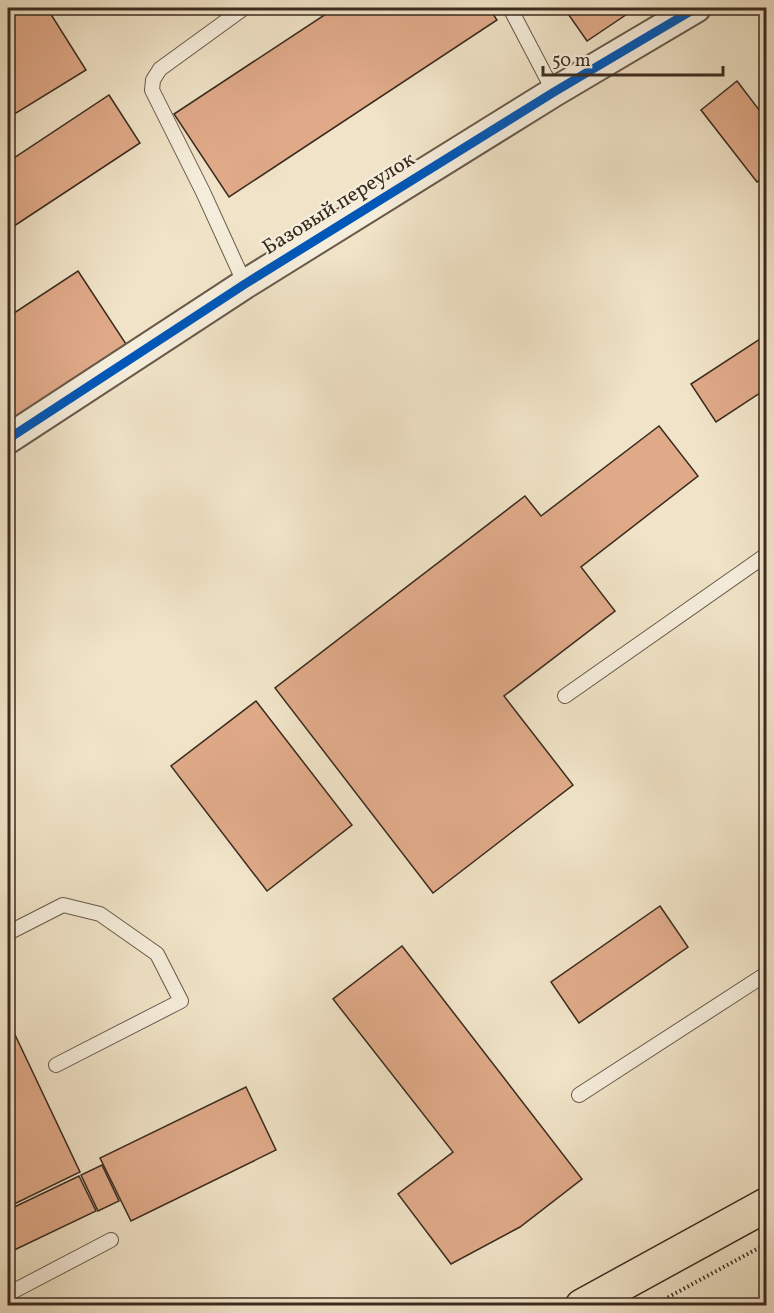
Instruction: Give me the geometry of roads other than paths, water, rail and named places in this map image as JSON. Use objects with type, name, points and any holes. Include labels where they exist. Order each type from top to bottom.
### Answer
[{"type":"main road","points":[[582,1305],[766,1205]]},
{"type":"street","name":"Базовый переулок","points":[[8,440],[245,284],[554,92],[696,8]]},
{"type":"lane","points":[[244,8],[159,69],[153,80],[152,90],[203,192],[245,284]]},
{"type":"lane","points":[[510,8],[554,92]]},
{"type":"lane","points":[[566,696],[766,555]]},
{"type":"lane","points":[[8,933],[63,905],[100,914],[157,954],[181,1001],[56,1065]]},
{"type":"lane","points":[[579,1095],[766,974]]},
{"type":"lane","points":[[8,1294],[111,1240]]}]
